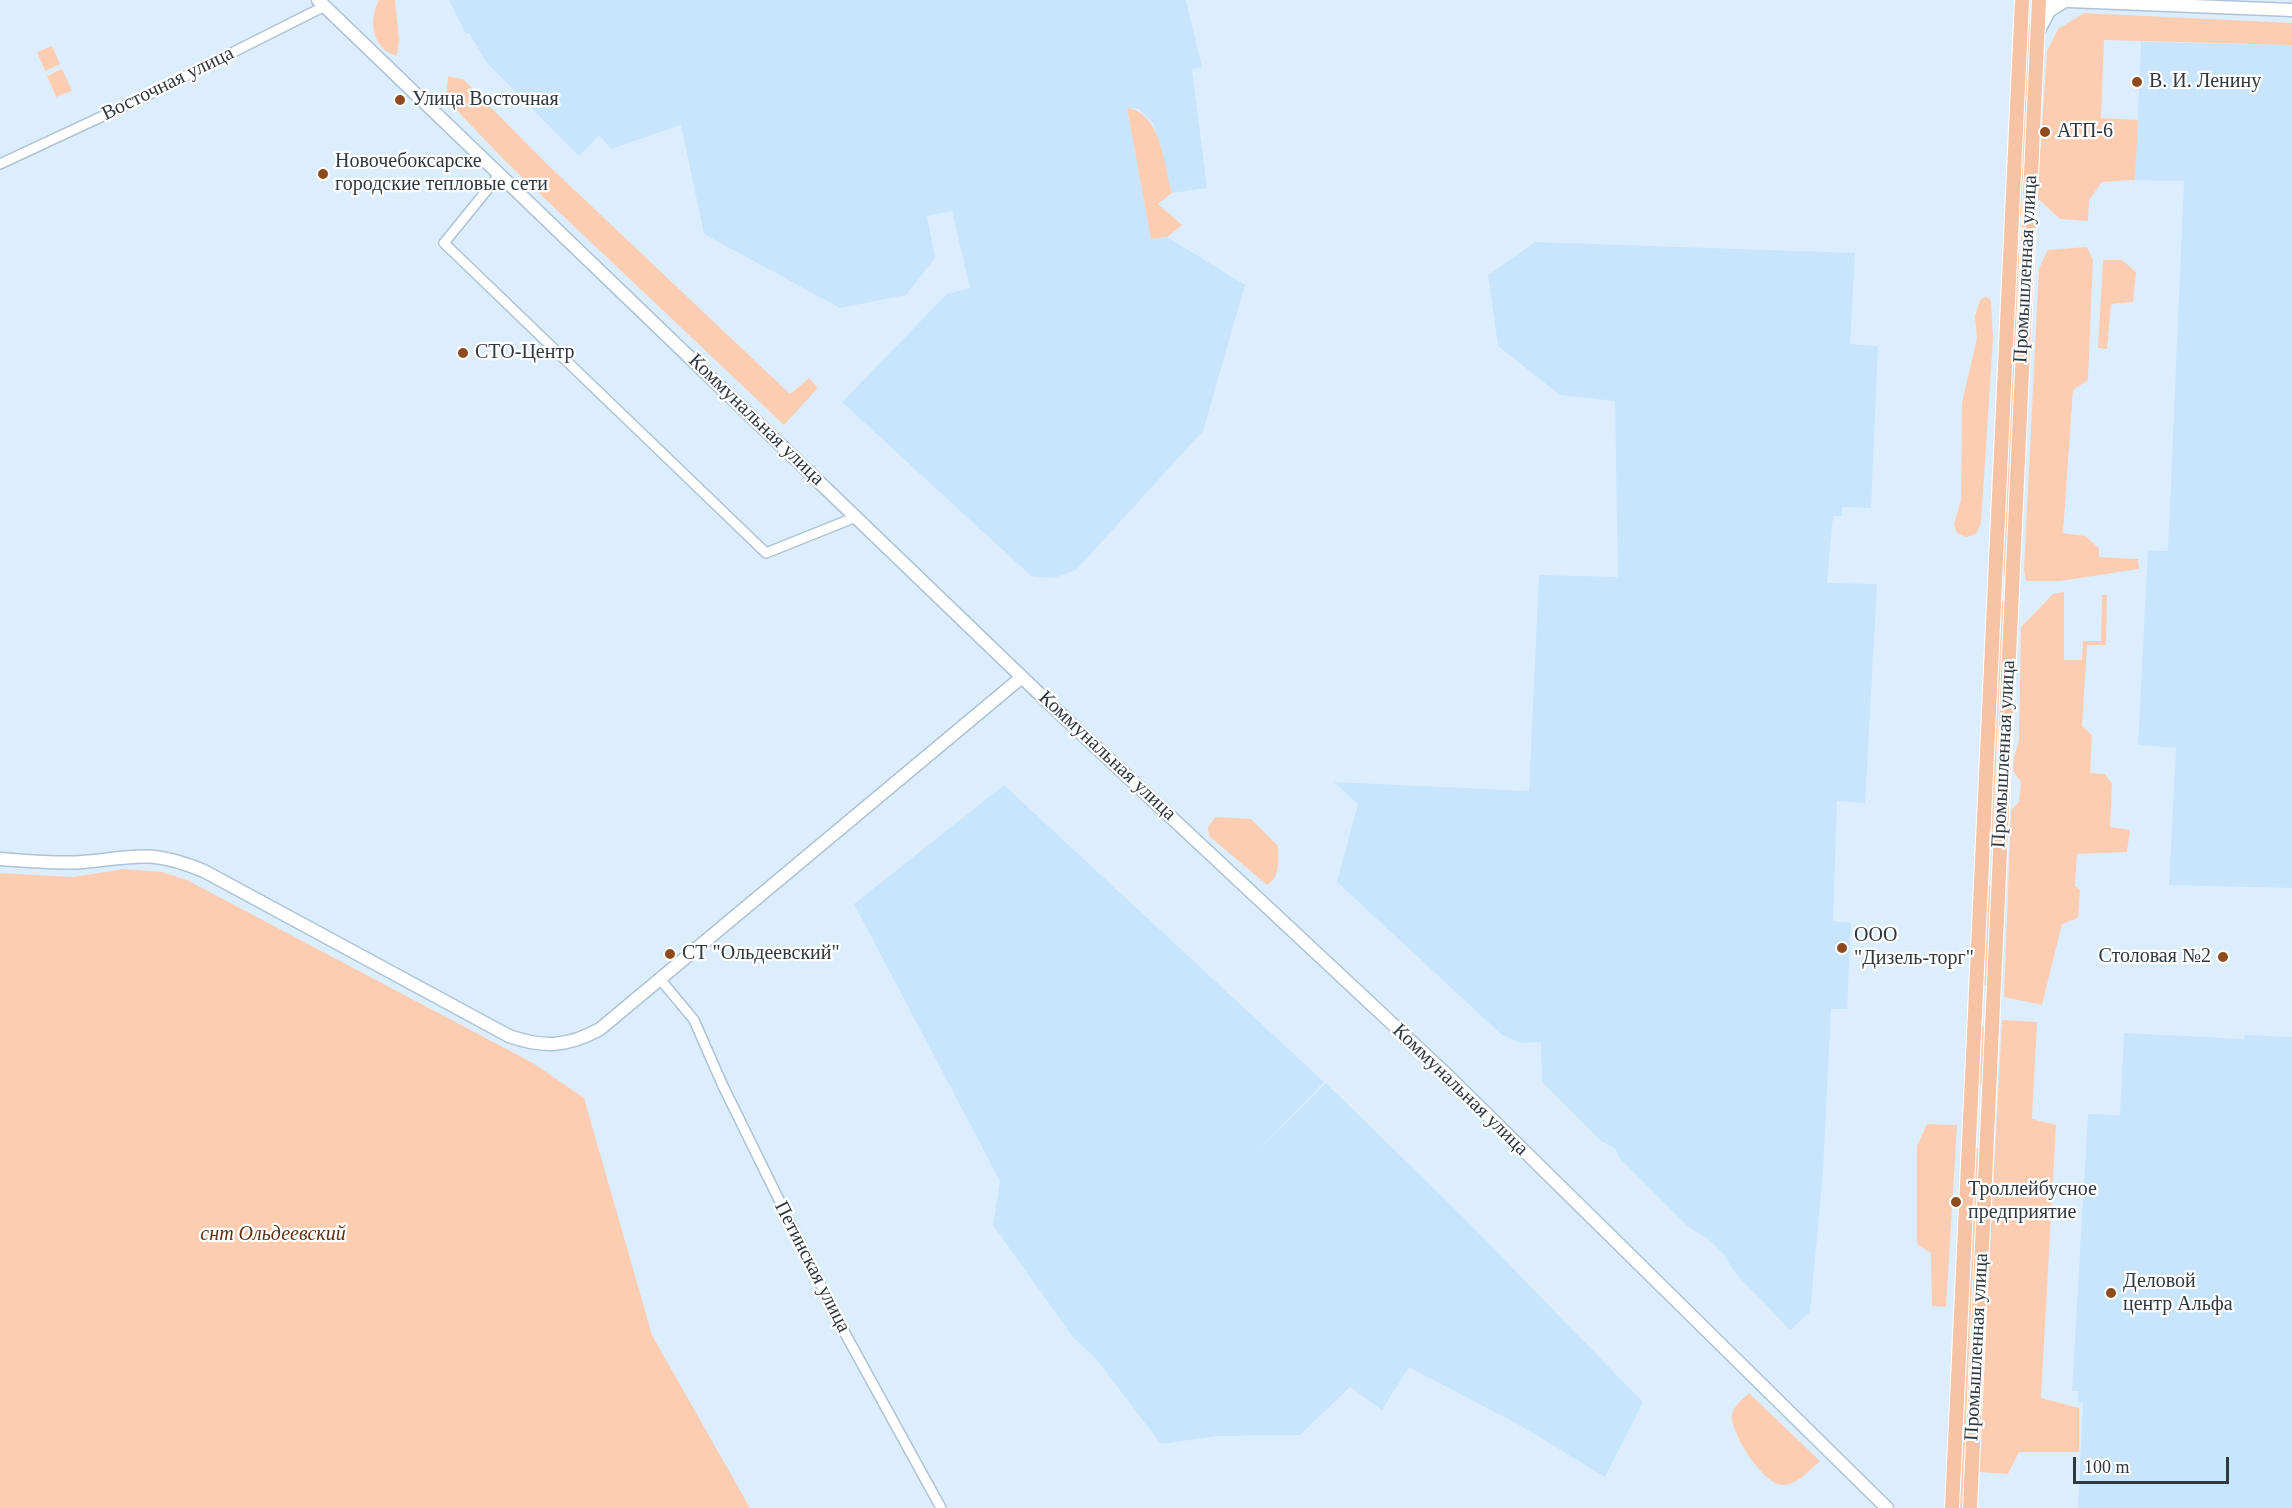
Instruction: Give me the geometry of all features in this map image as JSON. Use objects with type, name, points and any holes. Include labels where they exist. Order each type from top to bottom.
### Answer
[{"type":"main road","name":"Промышленная улица","points":[[1951,1505],[2022,0]]},
{"type":"main road","name":"Промышленная улица","points":[[1970,1508],[2039,0]]},
{"type":"main road","points":[[2044,0],[2292,10]]},
{"type":"main road","points":[[2037,35],[2049,11],[2067,1]]},
{"type":"main road","name":"Коммунальная улица","points":[[326,2],[500,174],[1022,677],[1446,1074],[1887,1508]]},
{"type":"main road","points":[[2011,233],[2028,235]]},
{"type":"main road","points":[[1994,587],[2012,588]]},
{"type":"main road","points":[[0,859],[47,863],[83,862],[132,855],[177,860],[213,876],[509,1036],[530,1043],[548,1045],[580,1040],[600,1029],[1022,677]]},
{"type":"main road","points":[[1982,864],[1999,865]]},
{"type":"main road","points":[[1976,1007],[1992,1008]]},
{"type":"main road","points":[[1971,1114],[1988,1114]]},
{"type":"street","name":"Восточная улица","points":[[0,164],[148,95],[326,2]]},
{"type":"street","points":[[500,174],[444,243],[766,553],[856,517]]},
{"type":"street","name":"Петинская улица","points":[[660,979],[694,1020],[723,1086],[841,1326],[941,1508]]},
{"type":"shaded area","points":[[449,0],[1186,0],[1202,67],[1192,69],[1207,188],[1172,193],[1153,123],[1139,109],[1127,108],[1151,239],[1167,237],[1245,285],[1203,431],[1076,570],[1054,578],[1031,576],[842,402],[947,294],[970,288],[952,211],[927,216],[935,258],[906,295],[840,308],[704,234],[681,125],[611,149],[599,135],[579,156],[487,63],[469,33],[466,34]]},
{"type":"shaded area","points":[[2141,42],[2292,45],[2292,888],[2169,885],[2176,748],[2138,745],[2148,550],[2168,551],[2184,181],[2135,180]]},
{"type":"shaded area","points":[[1535,242],[1855,253],[1850,344],[1878,346],[1871,508],[1842,507],[1842,516],[1833,516],[1827,583],[1877,584],[1865,803],[1837,801],[1833,921],[1851,923],[1847,1009],[1831,1009],[1823,1172],[1810,1312],[1790,1330],[1736,1274],[1724,1255],[1708,1239],[1687,1226],[1620,1159],[1615,1148],[1601,1141],[1542,1082],[1541,1042],[1521,1043],[1502,1035],[1337,882],[1358,804],[1334,782],[1529,791],[1539,575],[1618,577],[1615,401],[1560,395],[1498,346],[1488,275]]},
{"type":"shaded area","points":[[1004,785],[1324,1082],[1251,1158],[1326,1083],[1463,1217],[1643,1402],[1605,1477],[1523,1427],[1409,1367],[1382,1410],[1350,1387],[1300,1435],[1217,1436],[1161,1444],[1097,1360],[1073,1337],[993,1225],[1000,1181],[854,904]]},
{"type":"shaded area","points":[[2124,1033],[2244,1039],[2245,1035],[2292,1037],[2292,1508],[2078,1508],[2083,1403],[2078,1402],[2078,1391],[2072,1391],[2088,1114],[2120,1115]]},
{"type":"green space","points":[[379,0],[395,0],[399,39],[397,56],[382,47],[374,33],[374,17]]},
{"type":"green space","points":[[2084,13],[2292,23],[2292,45],[2104,40],[2101,118],[2138,120],[2135,180],[2102,182],[2089,200],[2088,221],[2060,219],[2037,198],[2047,51],[2058,29]]},
{"type":"green space","points":[[2026,24],[2032,24],[2023,217],[2017,217]]},
{"type":"green space","points":[[52,46],[60,64],[45,71],[37,52]]},
{"type":"green space","points":[[62,69],[72,91],[56,97],[47,76]]},
{"type":"green space","points":[[448,76],[463,79],[546,163],[790,394],[809,378],[818,388],[784,425],[504,160],[446,99]]},
{"type":"green space","points":[[1127,108],[1147,119],[1159,142],[1172,193],[1158,204],[1182,225],[1167,237],[1151,239]]},
{"type":"green space","points":[[2087,247],[2093,260],[2088,380],[2073,390],[2063,533],[2085,536],[2099,548],[2099,557],[2138,559],[2139,569],[2060,581],[2026,581],[2024,570],[2039,268],[2048,250]]},
{"type":"green space","points":[[2016,254],[2022,254],[2007,576],[2001,576]]},
{"type":"green space","points":[[2103,260],[2122,260],[2136,272],[2133,302],[2111,304],[2107,349],[2098,348]]},
{"type":"green space","points":[[1986,296],[1991,301],[1993,339],[1981,523],[1976,534],[1966,537],[1957,533],[1954,524],[1961,500],[1962,403],[1977,338],[1975,316],[1980,300]]},
{"type":"green space","points":[[2064,592],[2064,660],[2082,660],[2083,641],[2101,641],[2102,595],[2107,595],[2106,645],[2087,645],[2082,726],[2092,735],[2090,773],[2105,774],[2112,784],[2110,827],[2130,830],[2127,852],[2077,854],[2075,886],[2080,890],[2078,918],[2062,924],[2042,1005],[2004,997],[2011,810],[2019,802],[2021,782],[2013,771],[2019,741],[2021,627],[2053,594]]},
{"type":"green space","points":[[2000,601],[2006,601],[1994,845],[1988,845]]},
{"type":"green space","points":[[1215,817],[1251,819],[1278,846],[1278,868],[1271,882],[1267,885],[1209,836],[1208,827]]},
{"type":"green space","name":"снт Ольдеевский","points":[[124,869],[162,872],[187,880],[533,1063],[584,1098],[652,1335],[750,1508],[0,1508],[0,873],[73,877]]},
{"type":"green space","points":[[1986,885],[1993,886],[1988,986],[1982,985]]},
{"type":"green space","points":[[2002,1020],[2037,1022],[2032,1119],[2056,1125],[2041,1398],[2079,1408],[2079,1452],[2019,1452],[2008,1474],[1978,1472]]},
{"type":"green space","points":[[1980,1026],[1986,1027],[1983,1085],[1977,1085]]},
{"type":"green space","points":[[1927,1124],[1957,1125],[1946,1307],[1932,1306],[1931,1253],[1917,1244],[1917,1146]]},
{"type":"green space","points":[[1975,1148],[1981,1148],[1964,1508],[1958,1508]]},
{"type":"green space","points":[[1749,1393],[1820,1461],[1795,1482],[1785,1485],[1777,1484],[1768,1478],[1743,1446],[1732,1415],[1736,1406]]},
{"type":"place","name":"В. И. Ленину","points":[[2137,82]]},
{"type":"place","name":"Улица Восточная","points":[[400,100]]},
{"type":"place","name":"АТП-6","points":[[2045,132]]},
{"type":"place","name":"Новочебоксарске городские тепловые сети","points":[[323,174]]},
{"type":"place","name":"СТО-Центр","points":[[463,353]]},
{"type":"place","name":"ООО \"Дизель-торг\"","points":[[1842,948]]},
{"type":"place","name":"СТ \"Ольдеевский\"","points":[[670,954]]},
{"type":"place","name":"Столовая №2","points":[[2223,957]]},
{"type":"place","name":"Троллейбусное предприятие","points":[[1956,1202]]},
{"type":"place","name":"Деловой центр Альфа","points":[[2111,1293]]}]
